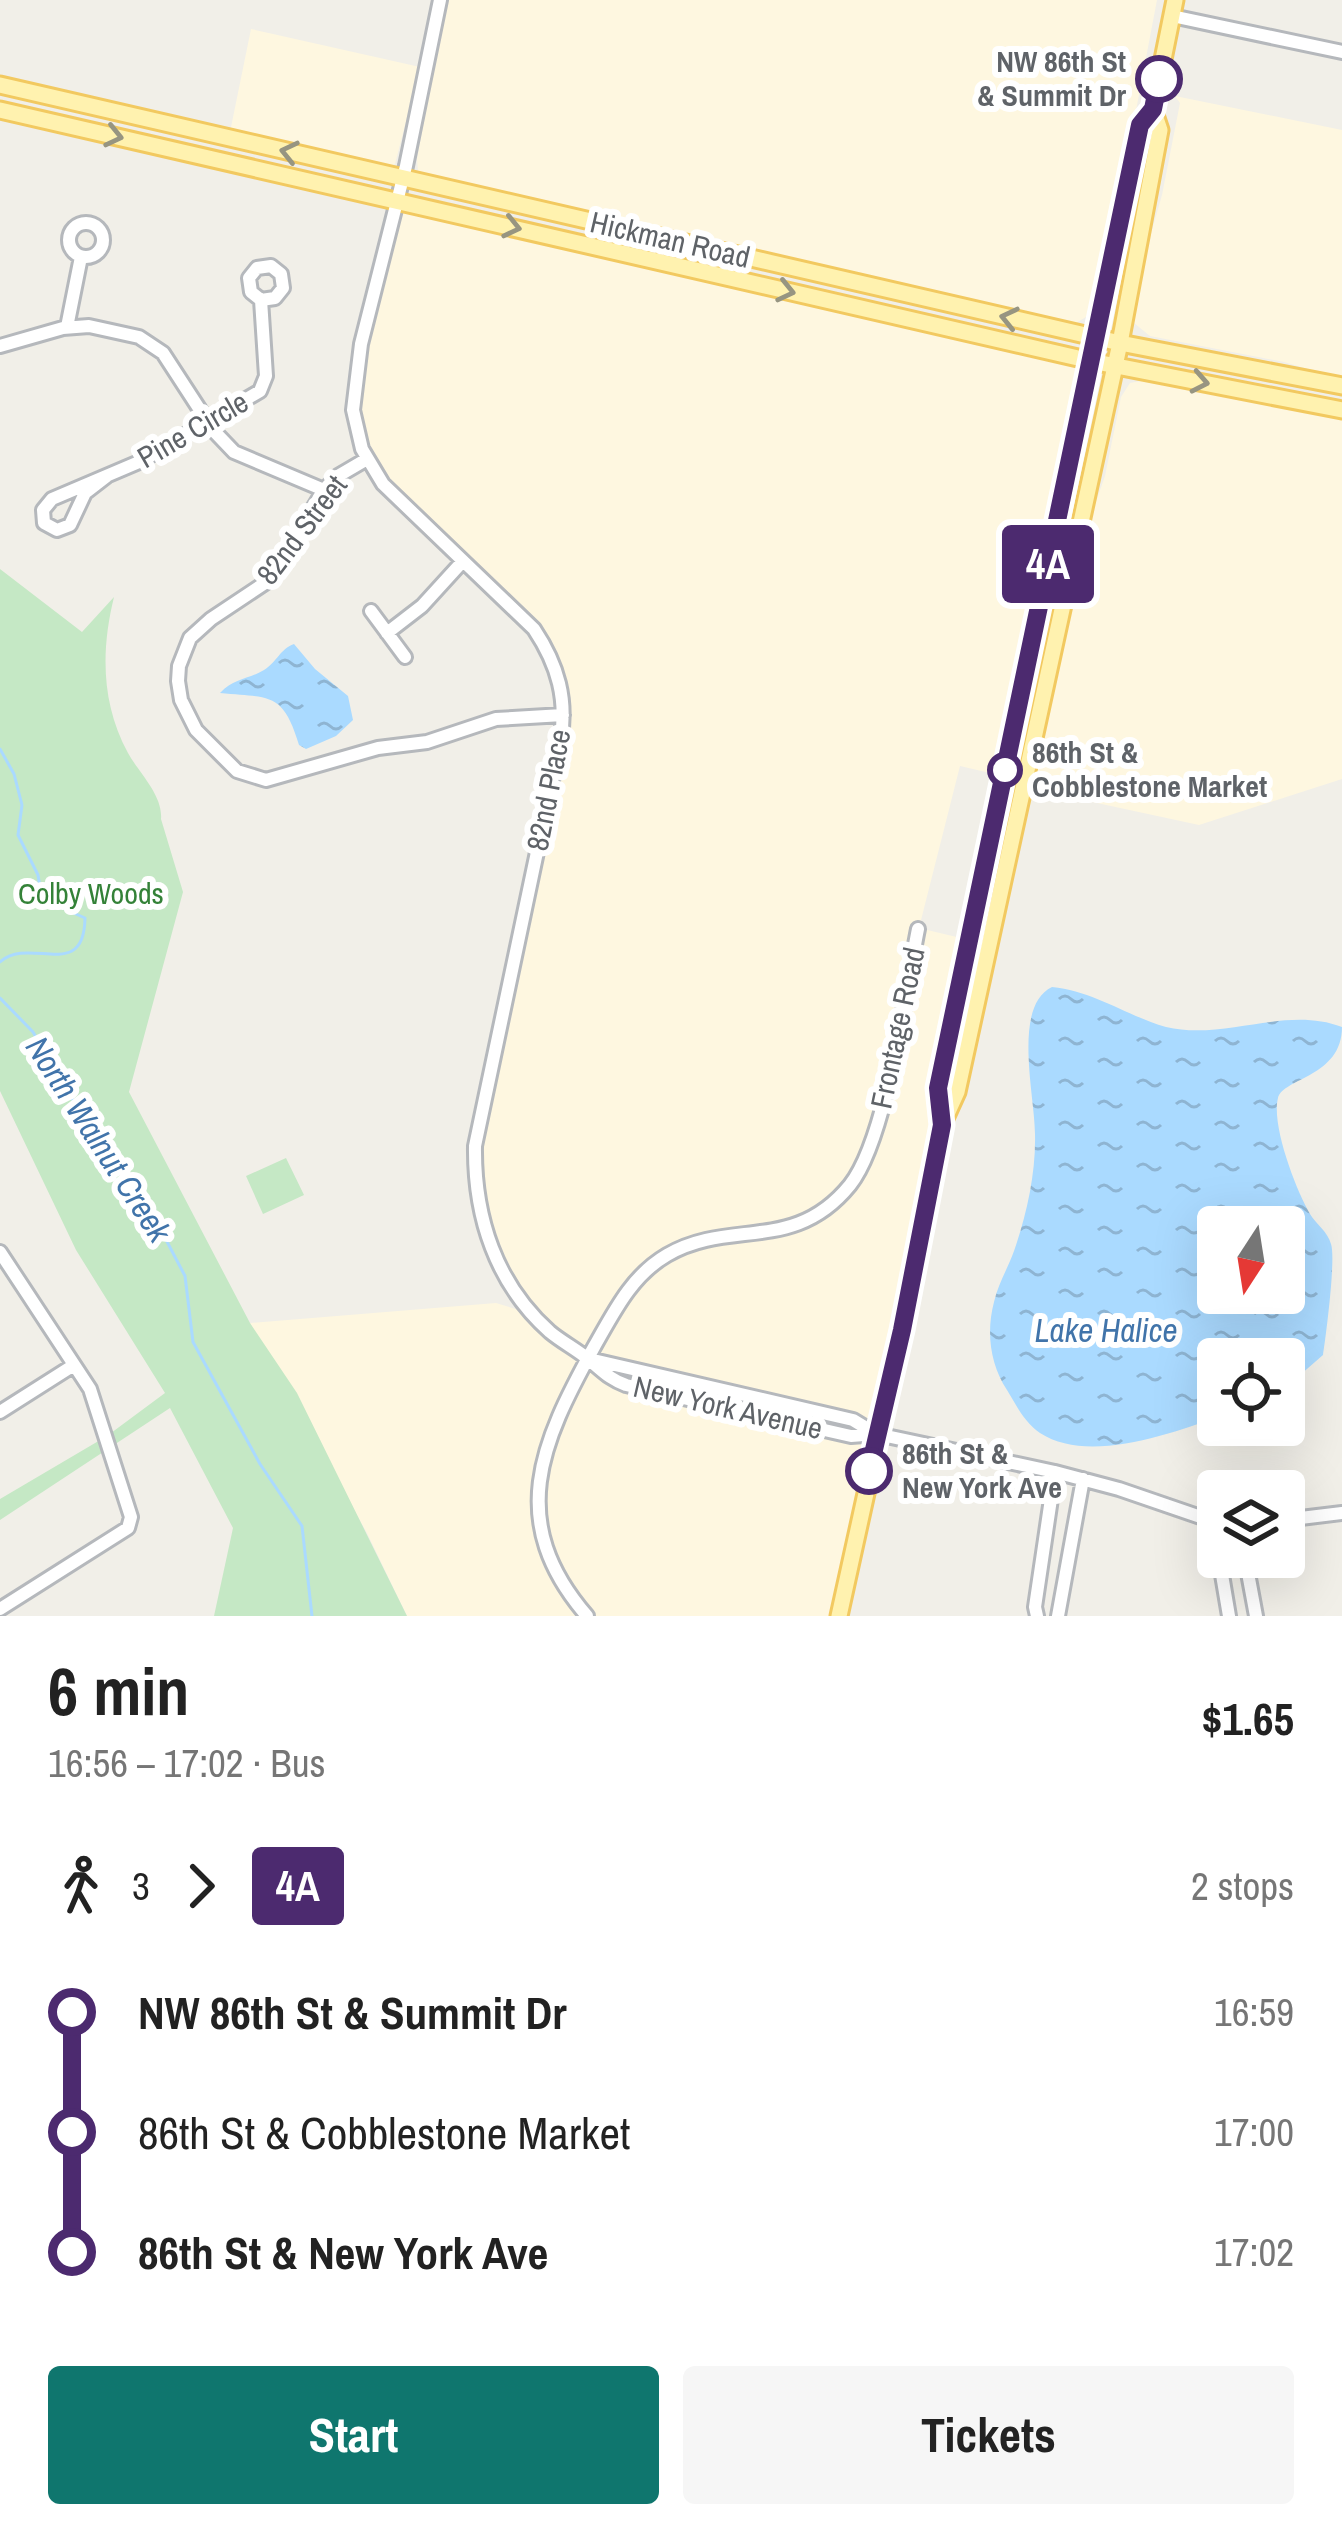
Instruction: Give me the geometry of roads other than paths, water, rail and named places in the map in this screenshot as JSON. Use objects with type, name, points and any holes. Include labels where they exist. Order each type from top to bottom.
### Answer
[{"type":"main road","points":[[942,1125],[938,1088],[1140,125],[1153,109],[1173,8]]},
{"type":"main road","name":"Hickman Road","points":[[0,85],[1120,343],[1342,386]]},
{"type":"main road","points":[[838,1616],[942,1125],[957,1092],[1120,343],[1160,130],[1153,109]]},
{"type":"main road","name":"Hickman Road","points":[[0,110],[1090,361],[1342,410]]},
{"type":"street","name":"82nd Street","points":[[440,0],[353,388],[356,430],[367,459],[324,490],[272,579],[190,638],[178,681],[181,700],[196,730],[237,771],[255,779],[277,780],[378,748],[427,742],[496,719],[563,715]]},
{"type":"street","points":[[1173,8],[1342,52]]},
{"type":"street","points":[[67,327],[81,256]]},
{"type":"street","name":"Pine Circle","points":[[107,476],[86,493],[70,525],[57,530],[44,523],[46,503],[107,476],[253,396],[264,383],[261,300]]},
{"type":"street","points":[[0,346],[67,327],[115,329],[163,353],[222,442],[248,461],[324,490]]},
{"type":"street","name":"82nd Place","points":[[367,459],[396,499],[534,629],[556,670],[563,715],[479,1119]]},
{"type":"street","points":[[387,633],[422,606],[463,561]]},
{"type":"street","points":[[371,611],[405,657]]},
{"type":"street","name":"Frontage Road","points":[[587,1616],[552,1562],[540,1518],[540,1469],[552,1425],[617,1306],[646,1270],[699,1241],[767,1234],[794,1226],[822,1211],[862,1166],[877,1127],[918,929]]},
{"type":"street","name":"New York Avenue","points":[[479,1119],[475,1172],[491,1249],[532,1314],[588,1359],[853,1420],[877,1434],[1083,1479],[1197,1517]]},
{"type":"street","points":[[0,1252],[90,1389],[130,1510],[128,1528],[0,1609]]},
{"type":"street","points":[[0,1412],[74,1365]]},
{"type":"street","points":[[1037,1616],[1055,1472]]},
{"type":"street","points":[[1058,1616],[1083,1479]]},
{"type":"street","points":[[1305,1518],[1342,1514]]},
{"type":"street","points":[[1222,1578],[1229,1616]]},
{"type":"street","points":[[1250,1578],[1256,1616]]},
{"type":"water","points":[[294,644],[348,696],[353,720],[336,736],[306,749],[299,745],[280,706],[262,697],[220,693],[264,670]]},
{"type":"water","name":"Lake Halice","points":[[1052,987],[1166,1027],[1211,1030],[1299,1020],[1342,1027],[1333,1056],[1278,1098],[1278,1124],[1292,1174],[1332,1252],[1323,1355],[1305,1371],[1305,1338],[1197,1338],[1197,1424],[1129,1443],[1081,1446],[1040,1433],[1025,1419],[997,1370],[990,1325],[1032,1178],[1035,1134],[1028,1053],[1032,1013]]},
{"type":"waterway","name":"North Walnut Creek","points":[[0,749],[14,774],[22,805],[18,835],[38,875],[42,899],[85,918],[76,948],[66,953],[12,955],[0,962]]},
{"type":"waterway","name":"North Walnut Creek","points":[[0,998],[33,1032],[93,1134],[142,1194],[185,1276],[193,1342],[260,1464],[302,1526],[312,1616]]},
{"type":"place","name":"NW 86th St & Summit Dr","points":[[1159,79]]},
{"type":"place","name":"86th St & Cobblestone Market","points":[[1005,770]]},
{"type":"place","name":"86th St & New York Ave","points":[[869,1471]]},
{"type":"park label","name":"Colby Woods","points":[[91,894]]}]
